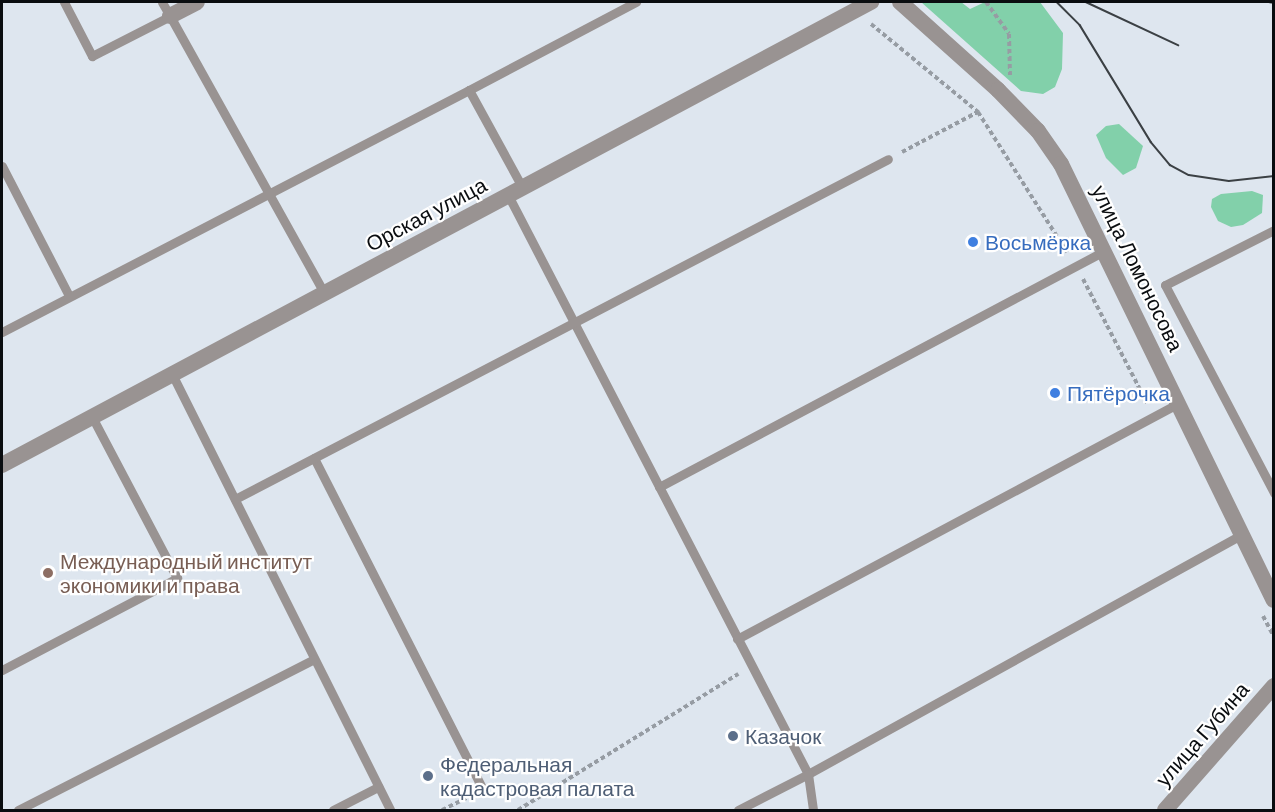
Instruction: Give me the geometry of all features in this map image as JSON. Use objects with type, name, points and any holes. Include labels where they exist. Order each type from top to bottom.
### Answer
[{"type":"street","points":[[166,9],[196,2]]},
{"type":"street","name":"Орская улица","points":[[2,465],[871,2]]},
{"type":"street","name":"улица Ломоносова","points":[[900,2],[1038,131],[1061,164],[1106,250],[1242,534],[1266,603]]},
{"type":"street","name":"улица Губина","points":[[1165,810],[1274,686]]},
{"type":"lane","points":[[64,2],[92,56],[166,9],[324,293]]},
{"type":"lane","points":[[2,332],[636,2]]},
{"type":"lane","points":[[469,90],[574,323],[808,774],[813,810]]},
{"type":"lane","points":[[235,499],[888,159]]},
{"type":"lane","points":[[2,166],[69,296]]},
{"type":"lane","points":[[1274,230],[1165,285],[1274,494]]},
{"type":"lane","points":[[659,487],[1106,250]]},
{"type":"lane","points":[[172,374],[390,810]]},
{"type":"lane","points":[[737,639],[1179,403]]},
{"type":"lane","points":[[2,670],[177,578],[92,417]]},
{"type":"lane","points":[[314,458],[483,790]]},
{"type":"lane","points":[[738,810],[808,774],[1242,534]]},
{"type":"lane","points":[[18,810],[314,659]]},
{"type":"lane","points":[[333,810],[378,787]]},
{"type":"path","points":[[987,2],[1009,34],[1010,76]]},
{"type":"path","points":[[854,10],[978,112],[1076,267],[1154,416]]},
{"type":"path","points":[[888,159],[978,112]]},
{"type":"path","points":[[1266,603],[1274,637]]},
{"type":"path","points":[[518,810],[751,666]]},
{"type":"path","points":[[442,810],[483,790]]},
{"type":"green space","points":[[921,2],[961,2],[970,9],[985,2],[1040,2],[1063,33],[1062,69],[1055,87],[1043,94],[1021,91]]},
{"type":"green space","points":[[1119,124],[1143,146],[1136,168],[1123,175],[1106,158],[1096,135],[1106,126]]},
{"type":"green space","points":[[1252,191],[1263,195],[1262,213],[1243,225],[1231,227],[1218,221],[1211,207],[1212,199],[1221,194]]},
{"type":"tram line","points":[[1057,2],[1080,25],[1151,142],[1170,165],[1189,175],[1229,181],[1274,176]]},
{"type":"tram line","points":[[1086,2],[1178,45]]},
{"type":"tram line","points":[[1269,2],[1274,3]]},
{"type":"place","name":"Восьмёрка","points":[[973,242]]},
{"type":"place","name":"Пятёрочка","points":[[1055,393]]},
{"type":"place","name":"Международный институт экономики и права","points":[[48,573]]},
{"type":"place","name":"Казачок","points":[[733,736]]},
{"type":"place","name":"Федеральная кадастровая палата","points":[[428,776]]}]
